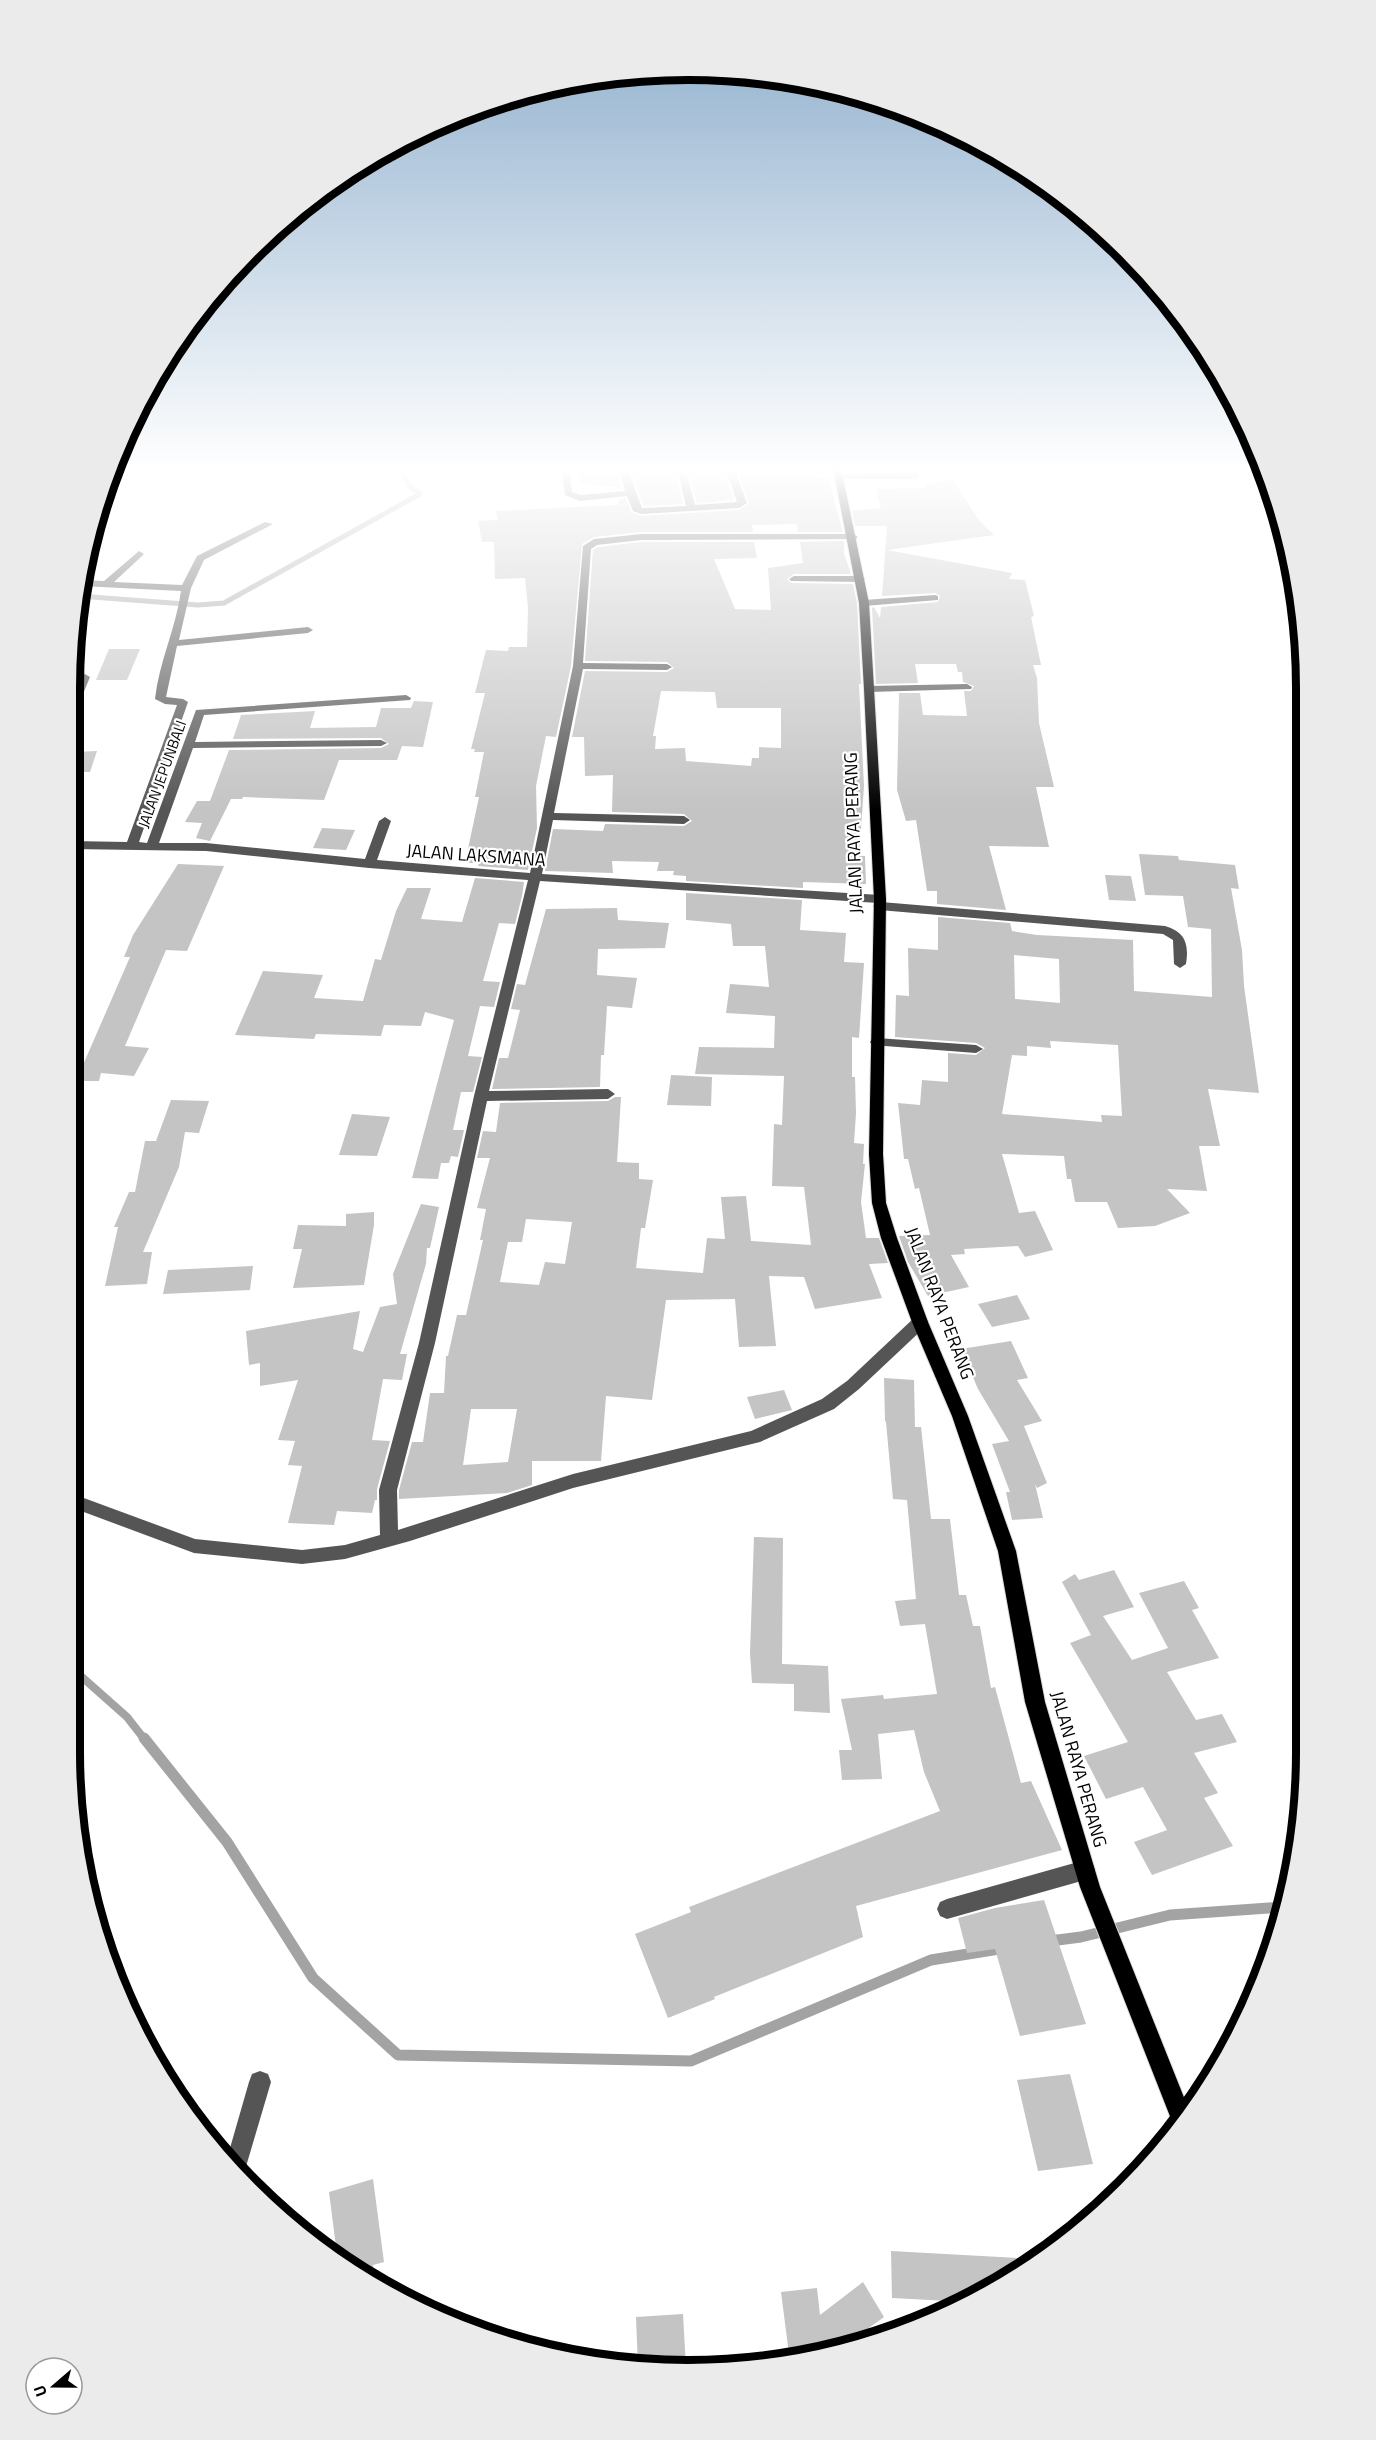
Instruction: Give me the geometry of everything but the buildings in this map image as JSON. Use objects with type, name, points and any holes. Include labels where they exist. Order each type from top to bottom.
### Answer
[{"type":"main road","name":"JALAN RAYA PERANG","points":[[860,582],[864,603],[869,689],[879,902],[876,1154],[879,1203],[889,1238],[920,1322],[960,1416],[1007,1551],[1035,1702],[1087,1879],[1128,1989],[1178,2112]]},
{"type":"street","points":[[105,585],[108,582]]},
{"type":"street","points":[[132,846],[183,702],[169,702],[160,699],[161,687],[175,643],[188,582]]},
{"type":"street","points":[[389,1540],[388,1490],[428,1343],[481,1096],[548,816],[578,666],[584,582]]},
{"type":"street","points":[[89,584],[186,588]]},
{"type":"street","points":[[864,603],[935,598]]},
{"type":"street","points":[[175,643],[308,630]]},
{"type":"street","points":[[578,666],[667,667]]},
{"type":"street","points":[[80,688],[85,676]]},
{"type":"street","points":[[869,689],[967,687]]},
{"type":"street","name":"JALAN JEPUNBALI","points":[[152,846],[200,712],[406,698]]},
{"type":"street","points":[[189,745],[381,743]]},
{"type":"street","points":[[548,816],[684,820]]},
{"type":"street","points":[[369,864],[385,821]]},
{"type":"street","name":"JALAN LAKSMANA","points":[[80,845],[206,847],[535,878],[668,884],[879,902],[1165,930],[1180,939],[1182,943],[1180,964]]},
{"type":"street","points":[[877,1042],[976,1049]]},
{"type":"street","points":[[481,1096],[608,1094]]},
{"type":"street","points":[[80,1504],[194,1546],[302,1557],[345,1552],[573,1481],[754,1437],[828,1404],[853,1385],[920,1322]]},
{"type":"street","points":[[947,1909],[1087,1879]]},
{"type":"street","points":[[238,2161],[260,2082]]},
{"type":"waterway","points":[[87,597],[198,605],[224,603],[262,582]]},
{"type":"waterway","points":[[80,1675],[127,1717],[145,1740]]},
{"type":"waterway","points":[[144,1738],[227,1842],[313,1978],[398,2055],[691,2061],[931,1960],[1005,1948]]},
{"type":"waterway","points":[[1050,1941],[1081,1937],[1170,1915],[1276,1907]]}]
